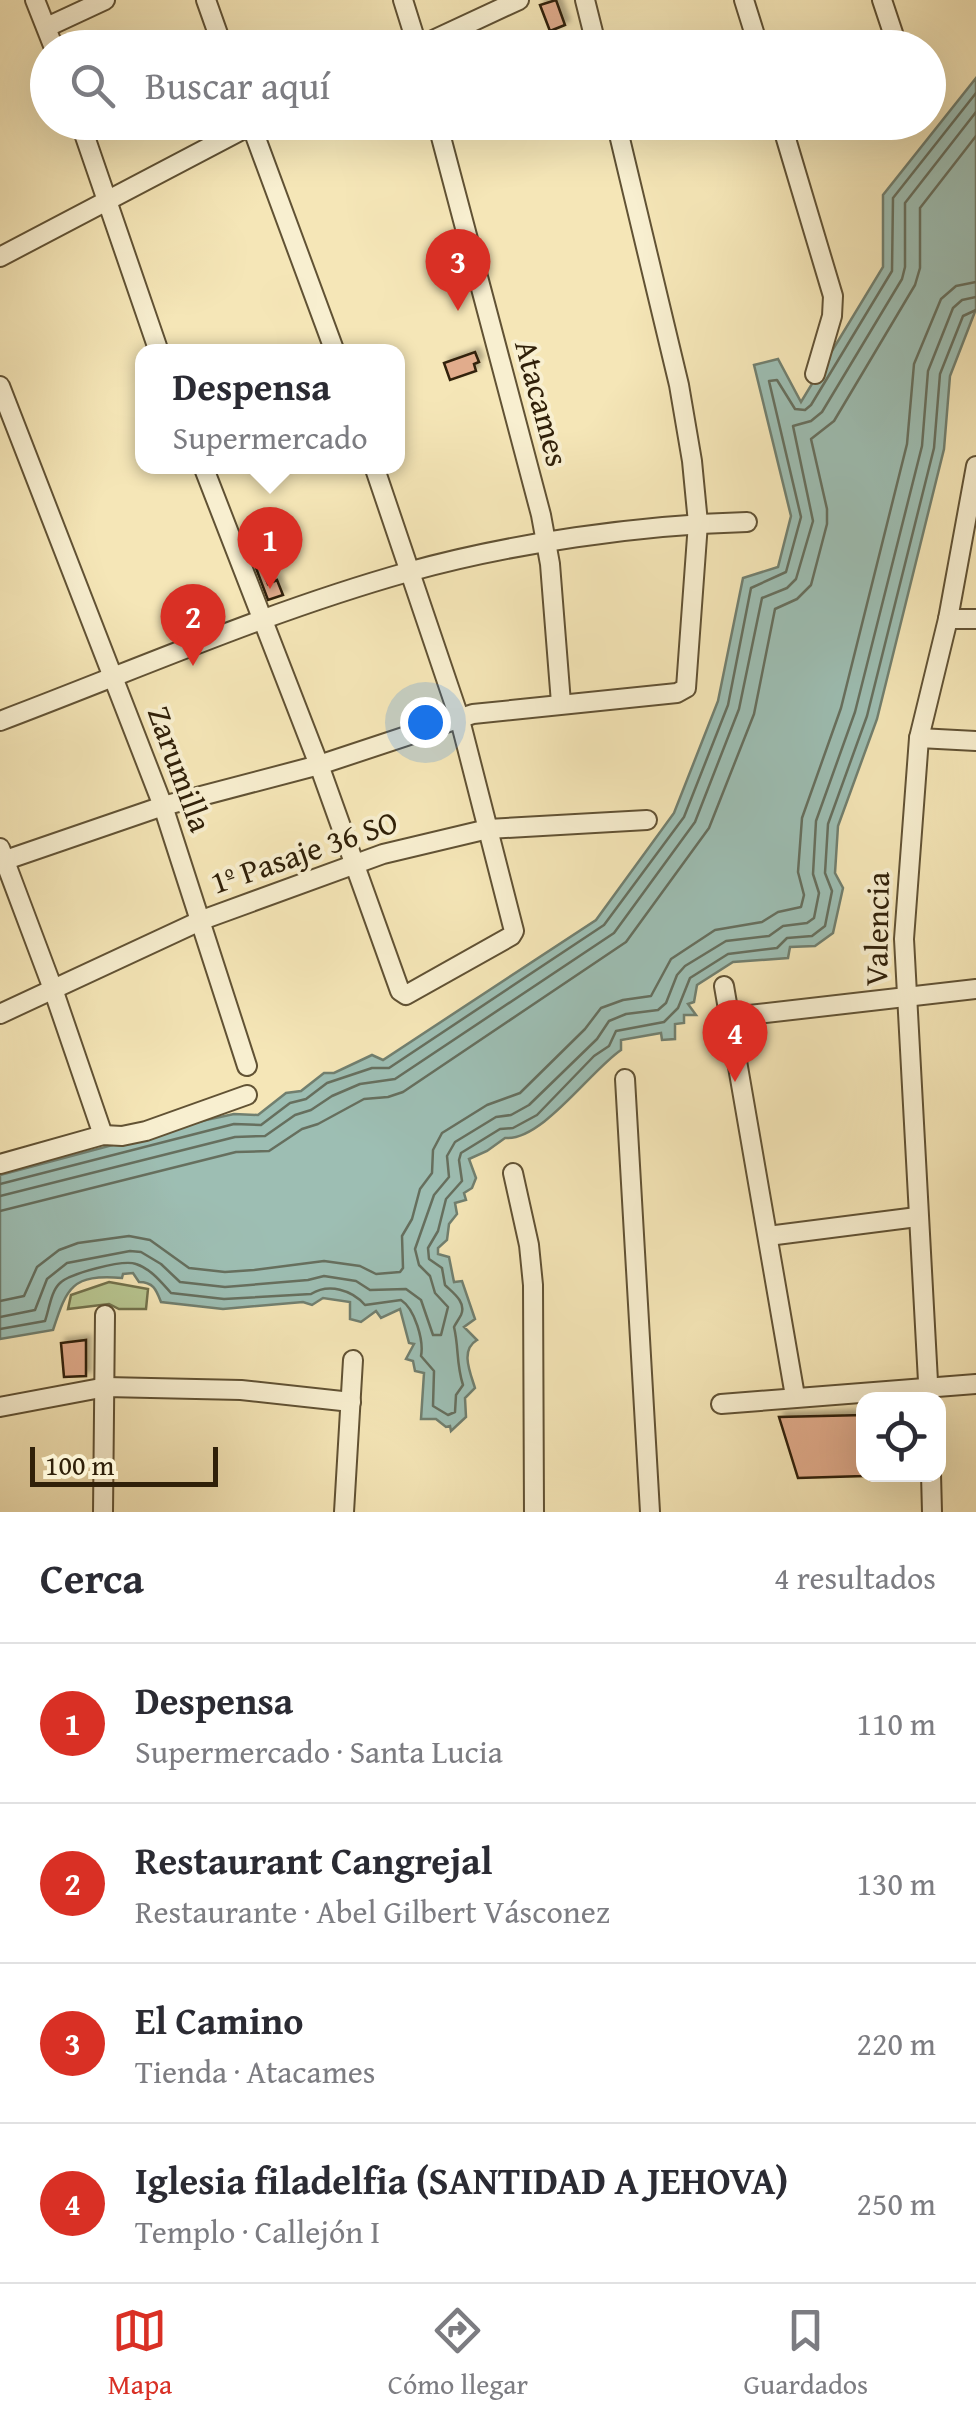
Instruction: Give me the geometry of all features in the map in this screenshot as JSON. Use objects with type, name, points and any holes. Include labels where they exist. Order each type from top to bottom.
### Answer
[{"type":"street","points":[[35,0],[47,30]]},
{"type":"street","points":[[46,27],[104,0]]},
{"type":"street","points":[[206,0],[217,30]]},
{"type":"street","points":[[403,0],[412,30]]},
{"type":"street","points":[[454,30],[519,0]]},
{"type":"street","points":[[585,0],[592,30]]},
{"type":"street","points":[[744,0],[753,30]]},
{"type":"street","points":[[882,0],[892,30]]},
{"type":"street","points":[[86,140],[157,344]]},
{"type":"street","points":[[0,257],[220,140]]},
{"type":"street","points":[[258,140],[332,344]]},
{"type":"street","name":"Atacames","points":[[443,140],[546,543],[561,703]]},
{"type":"street","points":[[102,1135],[53,989],[1,857],[162,806],[319,766],[473,714],[686,688],[698,523],[680,385],[620,140]]},
{"type":"street","points":[[786,140],[833,296],[832,316],[814,374]]},
{"type":"street","name":"Zarumilla","points":[[0,386],[162,806],[247,1066]]},
{"type":"street","name":"Valencia","points":[[929,1392],[906,996],[906,888],[919,738],[948,619],[976,466]]},
{"type":"street","points":[[206,474],[404,994],[512,936],[514,931],[460,720],[377,474]]},
{"type":"street","points":[[0,720],[262,621],[409,572],[546,543],[698,523],[747,522]]},
{"type":"street","points":[[948,619],[976,619]]},
{"type":"street","points":[[919,738],[976,741]]},
{"type":"street","name":"1º Pasaje 36 SO","points":[[0,1014],[202,920],[354,864],[430,841],[488,829],[647,820]]},
{"type":"street","points":[[724,986],[795,1396]]},
{"type":"street","points":[[731,1017],[976,989]]},
{"type":"street","points":[[625,1079],[650,1512]]},
{"type":"street","points":[[0,1164],[102,1135],[122,1136],[146,1130],[247,1095]]},
{"type":"street","points":[[513,1173],[533,1284],[534,1512]]},
{"type":"street","points":[[768,1236],[917,1217]]},
{"type":"street","points":[[104,1512],[105,1315]]},
{"type":"street","points":[[344,1512],[354,1360]]},
{"type":"street","points":[[938,1392],[976,1384]]},
{"type":"street","points":[[0,1407],[106,1387],[241,1390],[351,1402]]},
{"type":"street","points":[[722,1404],[795,1396],[856,1395]]},
{"type":"street","points":[[931,1482],[932,1512]]},
{"type":"green space","points":[[109,1282],[148,1289],[146,1309],[119,1309],[109,1304],[68,1309],[71,1295]]},
{"type":"water","points":[[976,78],[976,309],[950,376],[944,449],[877,719],[838,826],[835,873],[843,888],[833,933],[815,946],[790,947],[788,958],[733,962],[697,985],[694,1002],[688,1004],[696,1015],[684,1015],[684,1023],[675,1024],[675,1039],[662,1040],[661,1033],[621,1040],[621,1050],[550,1117],[469,1159],[476,1178],[472,1188],[464,1193],[466,1200],[455,1203],[457,1214],[449,1224],[447,1240],[438,1248],[438,1254],[449,1257],[454,1282],[462,1281],[475,1319],[464,1327],[477,1340],[468,1355],[475,1388],[465,1398],[466,1417],[451,1431],[450,1426],[436,1419],[421,1419],[424,1373],[415,1371],[413,1361],[406,1359],[414,1344],[409,1343],[400,1309],[381,1318],[376,1311],[361,1322],[350,1319],[350,1302],[323,1298],[312,1305],[303,1302],[223,1309],[161,1302],[153,1287],[139,1282],[133,1273],[123,1274],[122,1278],[82,1281],[68,1294],[53,1330],[0,1339],[0,1175],[206,1120],[234,1114],[258,1115],[286,1093],[301,1091],[324,1073],[334,1073],[372,1055],[383,1060],[596,920],[674,813],[718,701],[743,578],[778,567],[791,516],[754,365],[778,359],[801,402],[883,267],[883,195],[927,140],[946,140],[946,116]]},
{"type":"building","points":[[556,0],[565,25],[550,30],[540,5]]},
{"type":"building","points":[[475,352],[479,362],[474,364],[476,371],[450,380],[444,363]]},
{"type":"building","points":[[261,566],[268,584],[277,580],[283,595],[268,600],[256,568]]},
{"type":"building","points":[[86,1340],[86,1376],[64,1377],[61,1343]]},
{"type":"building","points":[[856,1415],[856,1476],[798,1478],[779,1417]]},
{"type":"place","name":"El Camino","points":[[458,311]]},
{"type":"place","name":"Despensa","points":[[270,589]]},
{"type":"place","name":"Restaurant Cangrejal","points":[[193,666]]},
{"type":"place","name":"Iglesia filadelfia (SANTIDAD A JEHOVA)","points":[[735,1082]]}]
